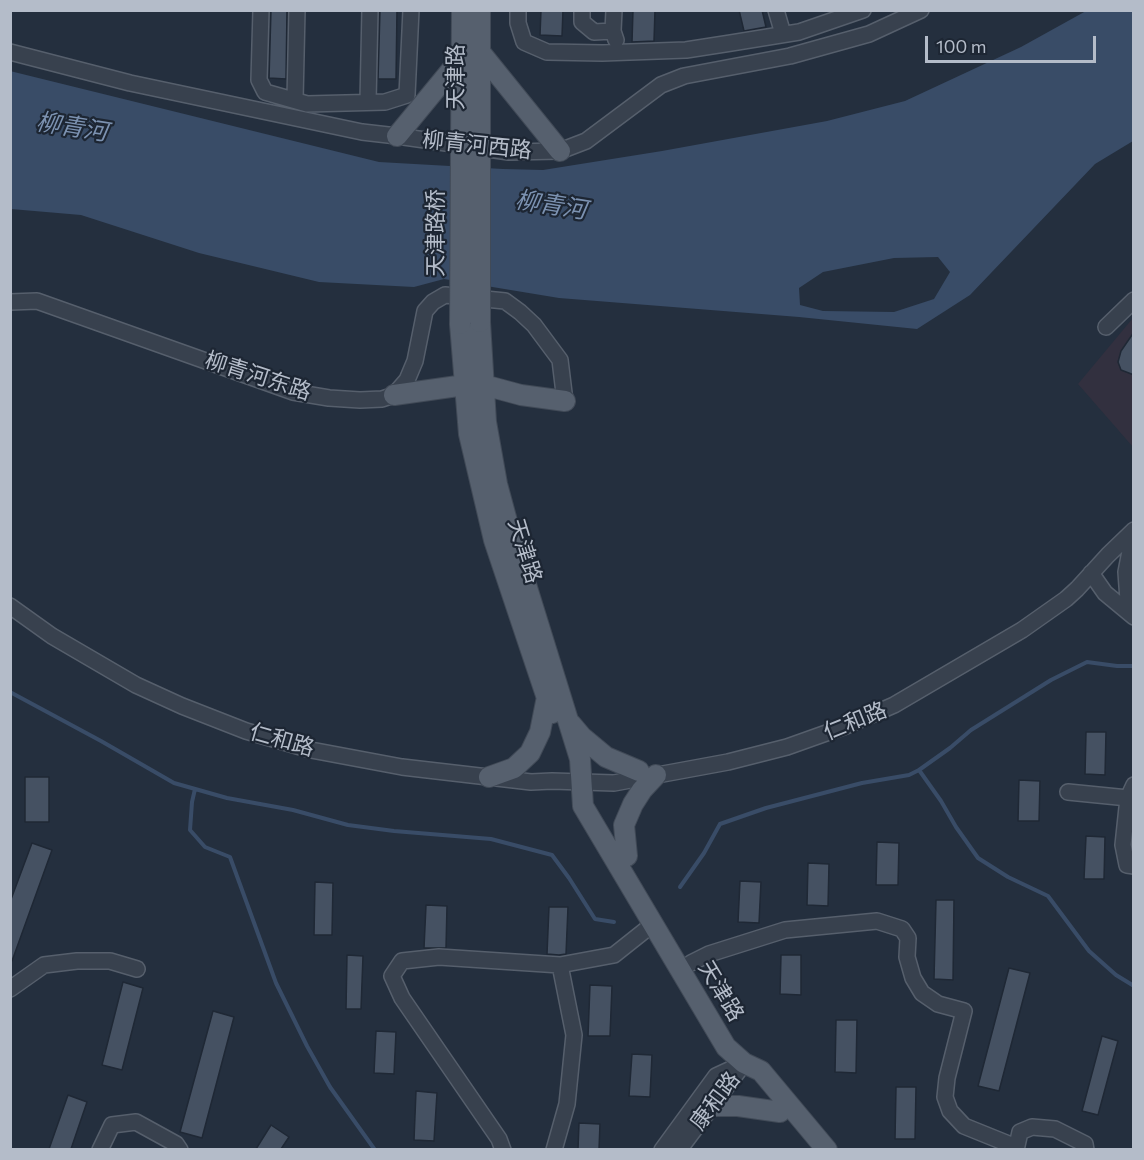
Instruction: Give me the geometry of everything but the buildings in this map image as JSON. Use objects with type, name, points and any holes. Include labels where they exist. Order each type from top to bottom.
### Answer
[{"type":"main road","name":"天津路","points":[[462,10],[471,55]]},
{"type":"main road","name":"天津路","points":[[470,144],[471,55],[480,10]]},
{"type":"main road","points":[[397,136],[471,55],[560,151]]},
{"type":"main road","name":"天津路桥","points":[[470,144],[470,323]]},
{"type":"main road","name":"天津路","points":[[470,323],[474,385],[469,434],[494,540],[567,761],[582,782],[735,1037],[752,1080],[811,1149]]},
{"type":"main road","name":"天津路","points":[[474,385],[486,422],[497,484],[511,536],[580,759],[583,806],[726,1047],[744,1063],[761,1071],[827,1149]]},
{"type":"main road","points":[[394,395],[474,385],[565,401]]},
{"type":"main road","points":[[489,777],[514,768],[530,753],[540,732],[547,697]]},
{"type":"main road","points":[[568,720],[606,757],[648,773],[624,825],[627,856]]},
{"type":"main road","points":[[711,1106],[738,1106],[780,1112]]},
{"type":"street","points":[[261,10],[260,80],[265,92],[307,104],[385,102],[407,95],[411,10]]},
{"type":"street","points":[[295,100],[297,10]]},
{"type":"street","points":[[369,101],[370,10]]},
{"type":"street","points":[[518,10],[518,23],[524,42],[547,52],[687,50],[799,32],[863,10]]},
{"type":"street","points":[[582,10],[582,22],[594,32],[613,31]]},
{"type":"street","points":[[614,10],[613,31],[619,52]]},
{"type":"street","points":[[776,10],[783,34]]},
{"type":"street","name":"柳青河西路","points":[[10,52],[130,83],[362,132],[509,152],[560,151],[586,141],[661,85],[684,76],[790,56],[869,34],[921,10]]},
{"type":"street","points":[[394,395],[407,380],[416,361],[426,311],[433,302],[445,295],[505,301],[520,312],[534,325],[560,360],[565,401]]},
{"type":"street","points":[[1106,327],[1134,300]]},
{"type":"street","name":"柳青河东路","points":[[10,302],[37,301],[293,392],[360,400],[382,399],[394,395]]},
{"type":"street","points":[[1133,537],[1126,572],[1128,600],[1134,611]]},
{"type":"street","name":"仁和路","points":[[10,606],[52,636],[136,686],[246,731],[311,750],[402,767],[531,782],[614,783],[648,773],[728,762],[787,747],[846,726],[894,705],[1022,630],[1066,599],[1091,573],[1133,537]]},
{"type":"street","points":[[1091,573],[1105,593],[1134,617]]},
{"type":"street","name":"仁和路","points":[[10,614],[48,641],[133,691],[179,712],[255,740],[310,756],[411,775],[531,788],[582,782]]},
{"type":"street","points":[[1068,792],[1131,791],[1124,845],[1127,866],[1134,866]]},
{"type":"street","points":[[690,963],[709,954],[785,930],[877,921],[902,929],[908,938],[907,957],[913,978],[922,993],[938,1004],[964,1011],[947,1078],[945,1097],[950,1111],[964,1126],[1016,1148],[1020,1131],[1032,1127],[1055,1129],[1086,1144],[1086,1149]]},
{"type":"street","points":[[503,1149],[499,1138],[402,998],[392,976],[402,962],[439,957],[560,965],[614,955],[653,924]]},
{"type":"street","points":[[10,989],[44,965],[77,961],[110,961],[137,969]]},
{"type":"street","points":[[554,1149],[567,1104],[574,1035],[560,965]]},
{"type":"street","name":"康和路","points":[[679,1149],[744,1063]]},
{"type":"street","name":"康和路","points":[[662,1149],[716,1076],[744,1063]]},
{"type":"street","points":[[100,1149],[112,1125],[136,1122],[176,1144],[180,1149]]},
{"type":"shaded area","points":[[1133,318],[1133,447],[1078,384]]},
{"type":"water","name":"柳青河","points":[[1086,11],[1133,11],[1133,141],[1095,164],[970,295],[917,329],[559,298],[444,279],[414,287],[319,282],[199,253],[81,215],[11,209],[10,71],[379,162],[543,170],[827,121],[905,101],[1021,47]],"holes":[[[938,257],[950,272],[934,299],[894,312],[823,311],[800,305],[799,288],[823,272],[894,258]]]},
{"type":"waterway","points":[[680,887],[704,853],[720,824],[766,808],[862,783],[909,775],[950,748],[971,730],[1051,680],[1087,662],[1134,666]]},
{"type":"waterway","points":[[10,692],[174,783],[227,798],[293,810],[348,825],[491,839],[552,855],[595,919],[614,922]]},
{"type":"waterway","points":[[919,770],[978,858],[1008,877],[1048,896],[1089,951],[1116,975],[1134,986]]},
{"type":"waterway","points":[[195,789],[190,830],[205,847],[230,857],[276,983],[307,1046],[330,1087],[375,1150]]}]
